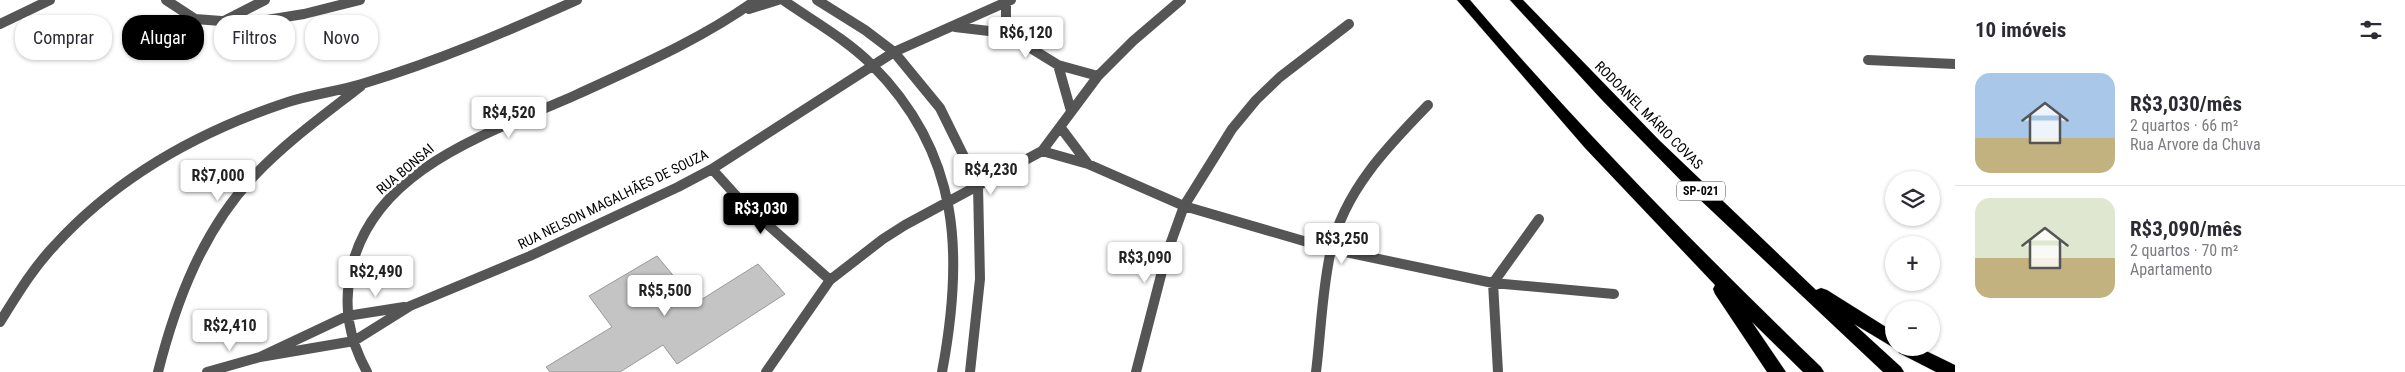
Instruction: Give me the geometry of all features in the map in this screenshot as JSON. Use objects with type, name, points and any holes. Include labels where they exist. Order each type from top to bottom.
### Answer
[{"type":"highway","points":[[1464,0],[1570,123],[1700,259],[1815,372]]},
{"type":"highway","name":"RODOANEL MÁRIO COVAS","points":[[1516,0],[1629,119],[1744,234],[1895,372]]},
{"type":"highway","points":[[1744,234],[1822,295],[1885,335]]},
{"type":"highway","points":[[1700,259],[1777,372]]},
{"type":"highway","points":[[1921,356],[1953,372]]},
{"type":"street","points":[[0,24],[50,0]]},
{"type":"street","points":[[166,0],[195,19],[214,20]]},
{"type":"street","points":[[235,15],[265,0]]},
{"type":"street","points":[[295,15],[360,0]]},
{"type":"street","points":[[0,322],[12,299],[28,276],[58,241],[106,195],[139,170],[217,128],[290,102],[364,84],[470,46],[576,0]]},
{"type":"street","points":[[740,12],[756,0]]},
{"type":"street","points":[[740,12],[778,0]]},
{"type":"street","points":[[783,0],[848,45],[873,66],[922,126],[936,157],[948,202],[954,245],[954,296],[950,339],[942,372]]},
{"type":"street","points":[[816,0],[865,30],[894,52],[940,108],[978,185],[980,279],[970,372]]},
{"type":"street","points":[[766,372],[830,280],[883,239],[1042,151],[1098,76],[1133,41],[1181,0]]},
{"type":"street","points":[[1006,33],[1008,2]]},
{"type":"street","name":"RUA NELSON MAGALHÃES DE SOUZA","points":[[354,341],[410,306],[530,256],[712,169],[894,52],[1008,2]]},
{"type":"street","name":"RUA BONSAI","points":[[367,372],[354,341],[347,316],[352,266],[361,238],[372,220],[391,197],[432,164],[452,151],[602,84],[740,12]]},
{"type":"street","points":[[1136,372],[1166,256],[1184,206],[1232,129],[1256,100],[1280,77],[1349,24]]},
{"type":"street","points":[[954,27],[1006,33],[1058,65],[1098,76]]},
{"type":"street","points":[[1868,60],[1955,64]]},
{"type":"street","points":[[1058,65],[1072,110]]},
{"type":"street","points":[[158,372],[168,331],[191,269],[219,222],[251,179],[275,154],[364,84]]},
{"type":"street","points":[[1316,372],[1331,249],[1359,185],[1379,156],[1428,105]]},
{"type":"street","points":[[1061,128],[1088,164]]},
{"type":"street","points":[[1042,151],[1088,164],[1184,206],[1331,249],[1493,283],[1614,294]]},
{"type":"street","points":[[712,169],[741,201],[830,280]]},
{"type":"street","points":[[1498,372],[1493,283],[1538,219]]},
{"type":"street","name":"RUA NELSON MAGALHÃES DE SOUZA","points":[[207,372],[260,356],[347,316],[410,306]]},
{"type":"street","points":[[260,356],[354,341]]},
{"type":"building","points":[[657,256],[696,303],[758,264],[785,294],[677,364],[663,345],[620,372],[550,372],[546,367],[612,327],[589,296]]}]
